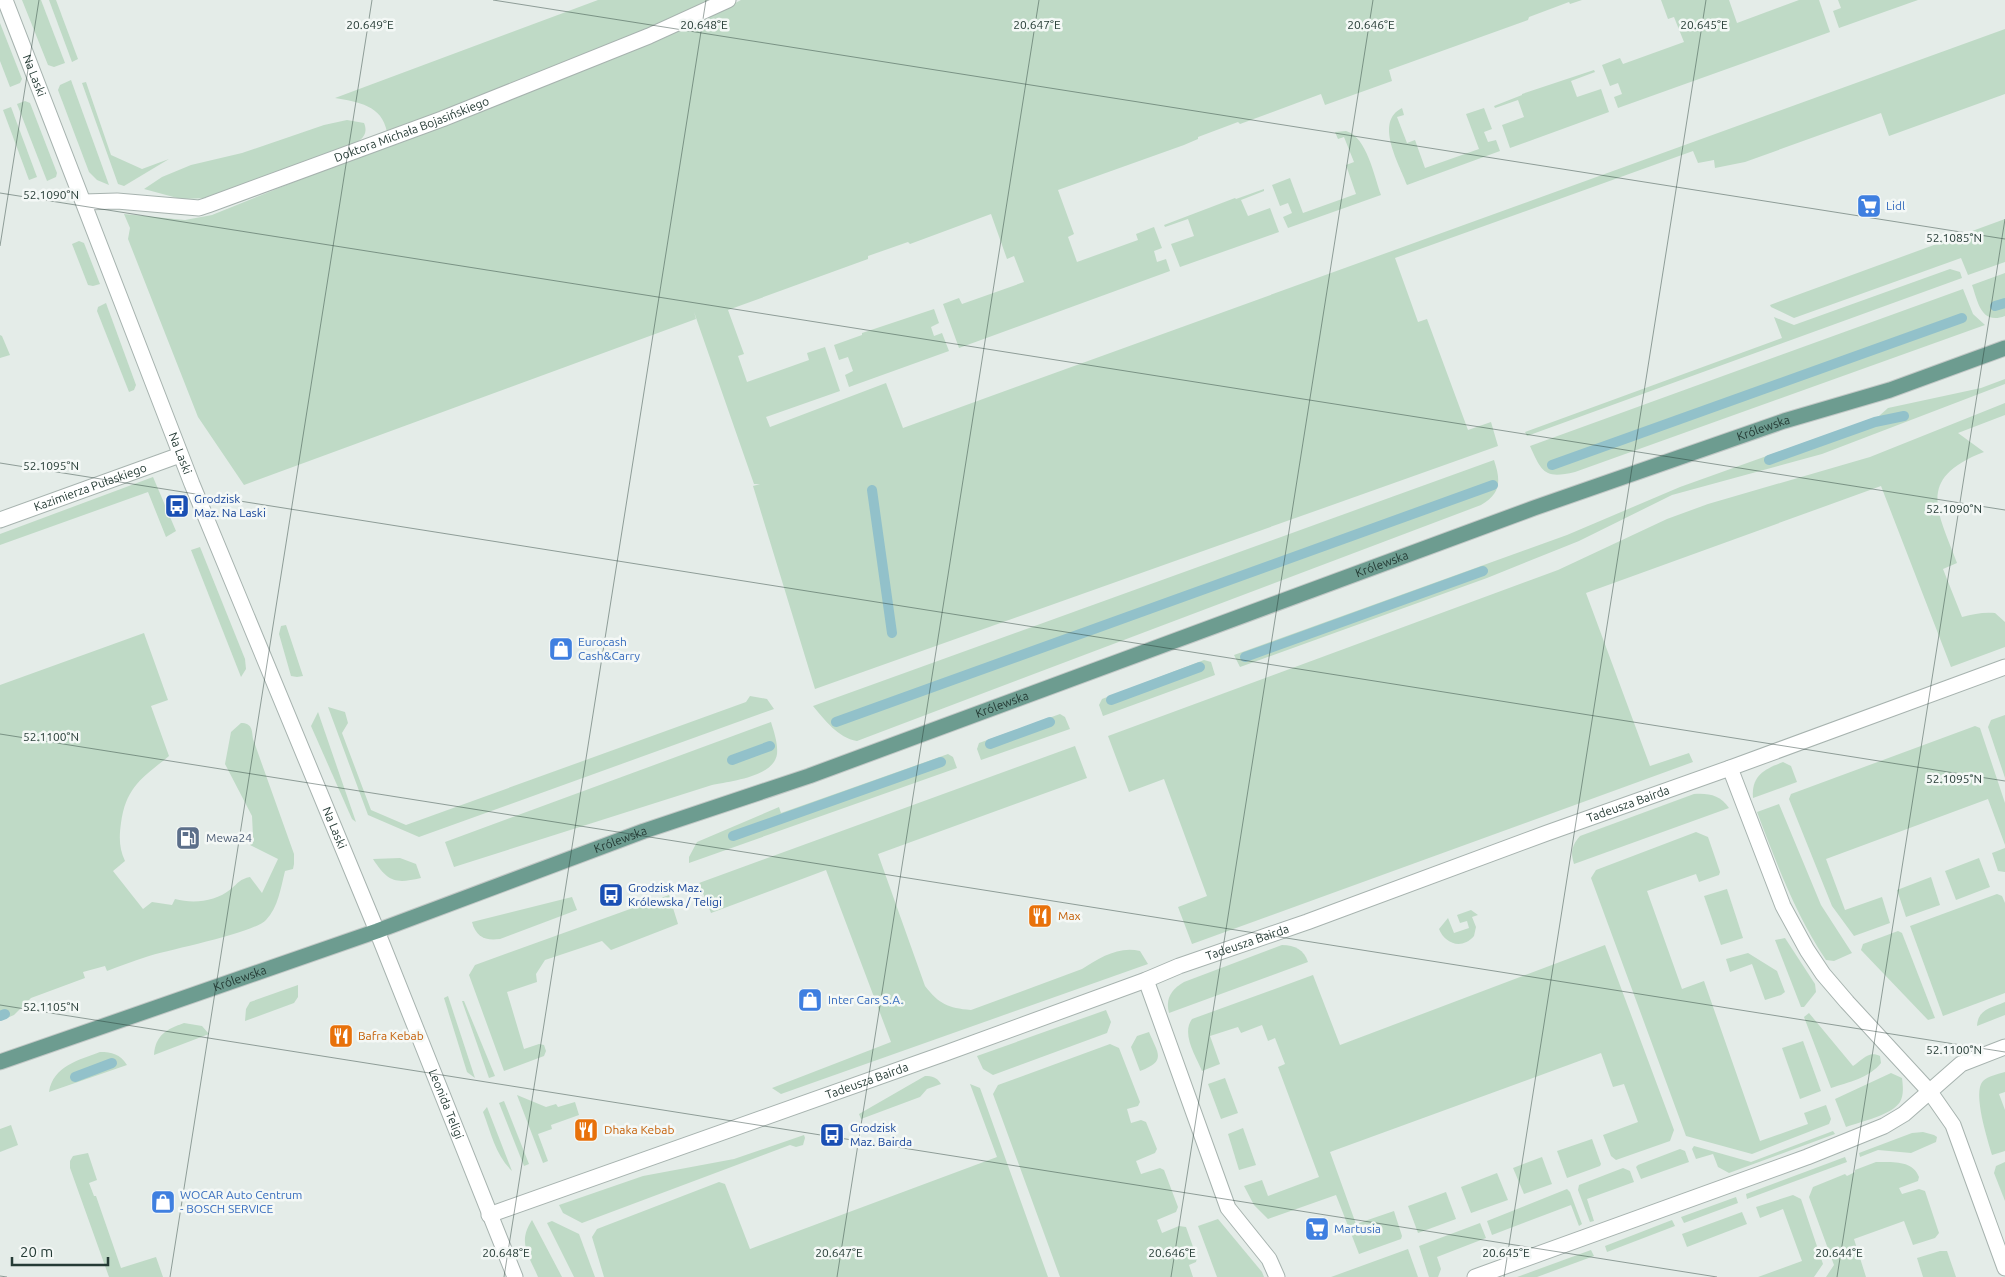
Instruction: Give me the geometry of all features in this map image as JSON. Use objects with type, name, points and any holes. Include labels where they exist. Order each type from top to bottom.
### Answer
[{"type":"main road","name":"Królewska","points":[[0,1062],[377,931],[644,832],[809,776],[1534,508],[1784,420],[1890,390],[2005,348]]},
{"type":"street","name":"Na Laski","points":[[6,0],[180,455],[377,931]]},
{"type":"street","name":"Doktora Michała Bojasińskiego","points":[[84,202],[117,201],[199,208],[433,122],[649,36],[728,0]]},
{"type":"street","name":"Kazimierza Pułaskiego","points":[[0,520],[180,455]]},
{"type":"street","name":"Tadeusza Bairda","points":[[489,1215],[1146,980],[1179,966],[1307,922],[1547,832],[1730,768],[2005,666]]},
{"type":"street","points":[[1730,768],[1783,906],[1807,950],[1823,974],[1847,1002],[1930,1092],[1953,1125],[2005,1268]]},
{"type":"street","name":"Leonida Teligi","points":[[377,931],[515,1277]]},
{"type":"street","points":[[1146,980],[1228,1208],[1269,1259],[1278,1277]]},
{"type":"street","points":[[1474,1277],[1847,1142],[1894,1121],[1961,1064],[2005,1047]]},
{"type":"green space","points":[[22,0],[41,0],[65,63],[54,67],[48,65]]},
{"type":"green space","points":[[49,0],[56,0],[78,59],[72,62]]},
{"type":"green space","points":[[598,0],[715,0],[676,18],[427,118],[387,132],[380,116],[368,106],[335,98]]},
{"type":"green space","points":[[741,0],[1582,0],[1570,4],[1569,2],[1529,17],[1528,20],[1389,70],[1392,81],[1325,105],[1321,94],[1240,124],[1238,122],[1198,137],[1198,139],[1184,145],[1058,190],[1074,234],[1068,237],[1077,262],[1138,240],[1136,234],[1154,227],[1162,248],[1154,251],[1157,262],[1166,259],[1170,271],[959,348],[943,304],[959,298],[962,304],[1024,282],[1014,256],[1007,259],[991,214],[910,244],[908,242],[868,256],[868,259],[728,310],[744,354],[738,356],[747,382],[809,360],[807,353],[825,347],[840,391],[766,417],[770,427],[886,383],[903,428],[2005,29],[2005,94],[1889,136],[1881,113],[1745,162],[1715,168],[1714,160],[1698,163],[1693,151],[1395,258],[1418,322],[1427,319],[1468,430],[1491,422],[1498,446],[815,689],[753,486],[760,484],[754,484],[694,312],[696,319],[244,485],[198,417],[128,239],[130,228],[124,214],[185,220],[212,215],[724,9]]},
{"type":"green space","points":[[1661,0],[1729,0],[1737,23],[1799,0],[1819,0],[1830,32],[1618,108],[1614,97],[1622,94],[1618,83],[1610,86],[1602,65],[1620,58],[1623,64],[1684,42],[1674,17],[1668,19]]},
{"type":"green space","points":[[1838,0],[1918,0],[1839,28],[1833,11],[1841,8]]},
{"type":"green space","points":[[0,23],[22,79],[20,83],[10,87],[0,61]]},
{"type":"green space","points":[[1594,70],[1595,72],[1571,81],[1577,97],[1601,89],[1609,112],[1510,148],[1502,125],[1524,117],[1518,100],[1495,108],[1494,106],[1522,94]]},
{"type":"green space","points":[[71,80],[109,185],[97,180],[89,172],[58,90],[60,85]]},
{"type":"green space","points":[[86,82],[111,155],[142,169],[169,159],[124,186],[118,184],[82,83]]},
{"type":"green space","points":[[25,101],[30,103],[57,173],[56,177],[47,181],[17,104]]},
{"type":"green space","points":[[11,107],[37,177],[29,180],[3,110]]},
{"type":"green space","points":[[1402,108],[1404,115],[1397,117],[1407,143],[1415,140],[1425,168],[1479,149],[1466,114],[1484,108],[1492,129],[1484,132],[1488,142],[1496,140],[1500,151],[1407,185],[1391,144],[1389,133],[1390,123],[1394,114]]},
{"type":"green space","points":[[347,120],[364,123],[365,127],[363,137],[351,146],[209,198],[181,199],[144,189],[162,177],[191,165],[242,153],[324,125]]},
{"type":"green space","points":[[1346,131],[1359,141],[1369,158],[1381,195],[1288,228],[1283,217],[1292,213],[1288,203],[1280,206],[1272,185],[1290,178],[1303,213],[1356,194],[1346,165],[1354,162],[1344,137],[1338,139],[1335,132]]},
{"type":"green space","points":[[1264,189],[1264,191],[1241,200],[1248,216],[1270,208],[1279,232],[1180,267],[1171,244],[1194,236],[1188,219],[1165,227],[1164,225]]},
{"type":"green space","points":[[2005,219],[2005,262],[1968,275],[1961,258],[1794,318],[1770,305]]},
{"type":"green space","points":[[79,241],[84,243],[100,284],[88,285],[72,244]]},
{"type":"green space","points":[[1950,269],[1960,272],[1962,278],[1527,436],[1525,432],[1782,338],[1774,317],[1794,325]]},
{"type":"green space","points":[[2005,273],[2005,316],[1991,317],[1986,315],[1979,305],[1972,285]]},
{"type":"green space","points":[[1963,289],[1973,314],[1985,325],[1575,472],[1557,475],[1546,472],[1538,462],[1530,446]]},
{"type":"green space","points":[[106,303],[136,385],[134,390],[129,392],[97,311],[98,307]]},
{"type":"green space","points":[[934,309],[939,323],[931,327],[934,336],[942,333],[949,351],[849,387],[845,375],[853,371],[848,357],[839,360],[834,345],[862,335],[862,333]]},
{"type":"green space","points":[[0,335],[10,355],[0,358]]},
{"type":"green space","points":[[2005,379],[2005,384],[1822,454],[1672,495],[1579,541],[1487,578],[1240,667],[1234,655],[1567,535],[1680,487],[1879,416],[1888,408],[1981,388]]},
{"type":"green space","points":[[2005,403],[2005,415],[1958,433],[1984,452],[1962,462],[1948,473],[1940,485],[1937,497],[1943,527],[1957,563],[1943,569],[1962,617],[1995,613],[2005,622],[2005,647],[1951,667],[1881,486],[1586,593],[1650,766],[1689,753],[1693,762],[1192,944],[1178,907],[1207,896],[1164,779],[1129,792],[1108,736],[1558,570],[1667,519],[1708,504],[1870,457]]},
{"type":"green space","points":[[1494,460],[1498,474],[1498,486],[1492,496],[1481,505],[857,741],[838,732],[813,706]]},
{"type":"green space","points":[[153,477],[176,531],[166,537],[148,492],[0,545],[0,534]]},
{"type":"green space","points":[[200,547],[245,659],[246,669],[241,677],[191,550]]},
{"type":"green space","points":[[286,625],[303,676],[291,676],[279,634],[281,626]]},
{"type":"green space","points":[[144,633],[168,700],[151,706],[169,756],[143,777],[127,800],[123,811],[120,833],[125,861],[113,871],[143,909],[152,902],[172,905],[175,899],[204,901],[218,897],[241,880],[250,877],[262,893],[278,859],[250,845],[253,836],[252,816],[225,764],[231,732],[241,723],[247,724],[252,730],[253,739],[294,854],[293,869],[285,871],[273,910],[266,920],[258,925],[229,936],[146,957],[107,971],[105,966],[83,972],[85,978],[31,998],[14,1015],[0,1021],[0,685]]},
{"type":"green space","points":[[1204,660],[1211,662],[1215,675],[1103,716],[1099,705],[1102,699]]},
{"type":"green space","points":[[750,696],[767,699],[774,709],[419,837],[368,815],[328,707],[345,712],[348,723],[342,733],[371,810],[406,825],[746,702]]},
{"type":"green space","points":[[318,712],[356,822],[352,819],[311,726]]},
{"type":"green space","points":[[1060,714],[1065,717],[1070,729],[981,760],[977,749],[979,743]]},
{"type":"green space","points":[[2005,715],[2005,778],[1988,727],[1991,720]]},
{"type":"green space","points":[[771,722],[777,754],[774,762],[760,773],[712,785],[454,867],[445,842]]},
{"type":"green space","points":[[1975,726],[1980,728],[2005,803],[2005,845],[1988,799],[1826,859],[1845,910],[1882,897],[1890,923],[1854,936],[1832,906],[1789,799],[1791,794]]},
{"type":"green space","points":[[1075,746],[1087,778],[878,854],[925,986],[945,1004],[971,1010],[1082,969],[1102,957],[1124,950],[1140,951],[1148,964],[781,1094],[772,1088],[891,1042],[826,870],[711,913],[699,883]]},
{"type":"green space","points":[[948,754],[953,757],[957,768],[689,863],[689,857],[697,842],[779,807],[781,813]]},
{"type":"green space","points":[[1783,762],[1791,766],[1797,782],[1753,798],[1754,784],[1760,774],[1770,767]]},
{"type":"green space","points":[[1694,794],[1714,796],[1722,800],[1729,808],[1574,864],[1572,849],[1580,836]]},
{"type":"green space","points":[[1779,804],[1821,905],[1852,953],[1834,961],[1826,960],[1805,925],[1787,888],[1757,812]]},
{"type":"green space","points":[[1696,832],[1708,837],[1720,872],[1719,875],[1699,882],[1696,874],[1647,891],[1682,989],[1704,981],[1760,1141],[1808,1124],[1804,1113],[1826,1105],[1831,1119],[1829,1124],[1752,1154],[1686,1136],[1591,878],[1596,870]]},
{"type":"green space","points":[[2005,848],[2005,872],[1998,871],[1992,853]]},
{"type":"green space","points":[[400,858],[416,864],[421,878],[398,881],[383,873],[373,859]]},
{"type":"green space","points":[[1979,858],[1990,887],[1956,900],[1945,871]]},
{"type":"green space","points":[[1931,877],[1940,905],[1906,917],[1897,890]]},
{"type":"green space","points":[[1727,889],[1743,938],[1721,945],[1704,896]]},
{"type":"green space","points":[[1997,894],[2002,896],[2005,903],[2005,993],[1943,1016],[1910,926]]},
{"type":"green space","points":[[669,895],[678,924],[611,950],[602,941],[545,960],[536,974],[537,982],[507,992],[524,1049],[539,1044],[544,1045],[546,1051],[544,1056],[504,1071],[469,975],[475,965]]},
{"type":"green space","points":[[572,897],[577,910],[500,939],[482,937],[476,931],[472,922]]},
{"type":"green space","points":[[1471,910],[1478,915],[1472,917],[1476,927],[1474,936],[1459,944],[1445,938],[1439,929],[1448,918],[1454,933],[1469,928],[1467,921],[1460,923],[1457,915]]},
{"type":"green space","points":[[1898,931],[1902,933],[1935,1018],[1928,1020],[1861,950],[1863,944]]},
{"type":"green space","points":[[1785,938],[1815,984],[1816,992],[1804,1007],[1801,1007],[1775,940]]},
{"type":"green space","points":[[1282,945],[1298,949],[1304,954],[1308,962],[1169,1013],[1168,1003],[1170,995],[1184,982]]},
{"type":"green space","points":[[1605,945],[1674,1130],[1670,1141],[1616,1160],[1611,1156],[1603,1135],[1638,1122],[1624,1084],[1613,1087],[1601,1053],[1330,1152],[1356,1224],[1394,1211],[1402,1236],[1401,1239],[1359,1254],[1336,1195],[1268,1219],[1254,1205],[1244,1186],[1262,1180],[1268,1196],[1319,1177],[1278,1067],[1285,1064],[1275,1038],[1268,1041],[1262,1025],[1241,1033],[1238,1027],[1210,1036],[1220,1064],[1202,1071],[1189,1038],[1188,1031],[1192,1019],[1313,975],[1340,1045]]},
{"type":"green space","points":[[1748,953],[1777,971],[1785,992],[1765,1000],[1752,964],[1730,972],[1726,959]]},
{"type":"green space","points":[[298,985],[298,997],[294,1003],[245,1021],[246,1009],[250,1002]]},
{"type":"green space","points":[[448,996],[475,1078],[467,1072],[444,998]]},
{"type":"green space","points":[[462,1001],[464,1001],[495,1076],[489,1078]]},
{"type":"green space","points":[[2005,1002],[2005,1015],[1977,1026],[1980,1016],[1986,1010]]},
{"type":"green space","points":[[1106,1010],[1111,1022],[1107,1033],[993,1075],[983,1069],[977,1056]]},
{"type":"green space","points":[[1809,1013],[1853,1066],[1866,1056],[1872,1054],[1880,1056],[1881,1063],[1865,1076],[1831,1088],[1804,1017]]},
{"type":"green space","points":[[184,1023],[202,1026],[209,1034],[154,1055],[159,1038],[167,1030]]},
{"type":"green space","points":[[1149,1032],[1158,1056],[1154,1064],[1140,1071],[1131,1047],[1137,1036]]},
{"type":"green space","points":[[1803,1041],[1821,1091],[1800,1099],[1782,1048]]},
{"type":"green space","points":[[1110,1044],[1119,1048],[1140,1102],[1138,1106],[1127,1109],[1131,1123],[1141,1120],[1146,1122],[1157,1149],[1155,1153],[1136,1161],[1141,1174],[1160,1168],[1164,1170],[1178,1207],[1176,1212],[1157,1220],[1162,1233],[1179,1226],[1186,1227],[1197,1258],[1196,1262],[1189,1265],[1193,1277],[1060,1277],[993,1094],[998,1085]]},
{"type":"green space","points":[[100,1052],[115,1054],[122,1058],[127,1065],[49,1092],[51,1083],[61,1070],[76,1061]]},
{"type":"green space","points":[[2005,1072],[2005,1092],[1999,1094],[2005,1110],[2005,1151],[1992,1155],[1980,1106],[1980,1087],[1983,1081],[1993,1075]]},
{"type":"green space","points":[[1891,1073],[1902,1078],[1903,1093],[1896,1107],[1883,1114],[1846,1127],[1835,1099]]},
{"type":"green space","points":[[925,1076],[934,1077],[941,1084],[927,1089],[920,1097],[861,1119],[859,1114]]},
{"type":"green space","points":[[1225,1078],[1238,1113],[1221,1119],[1208,1084]]},
{"type":"green space","points":[[970,1084],[980,1088],[1048,1277],[604,1277],[592,1237],[597,1229],[719,1182],[725,1184],[750,1249],[997,1157]]},
{"type":"green space","points":[[517,1095],[546,1107],[556,1104],[558,1107],[575,1102],[579,1115],[551,1125],[552,1129],[538,1134],[548,1161],[543,1163]]},
{"type":"green space","points":[[504,1101],[529,1164],[524,1166],[499,1103]]},
{"type":"green space","points":[[487,1107],[512,1171],[506,1165],[494,1144],[483,1112]]},
{"type":"green space","points":[[11,1125],[18,1145],[0,1152],[0,1129]]},
{"type":"green space","points":[[1243,1128],[1256,1165],[1239,1170],[1228,1134]]},
{"type":"green space","points":[[1833,1131],[1835,1134],[1729,1173],[1718,1167],[1713,1154],[1696,1159],[1692,1149],[1694,1146],[1751,1162]]},
{"type":"green space","points":[[1923,1132],[1937,1137],[1936,1142],[1911,1153],[1878,1150],[1860,1157],[1859,1153],[1912,1133]]},
{"type":"green space","points":[[804,1135],[803,1145],[796,1147],[790,1145],[582,1223],[563,1213],[559,1205],[643,1176],[734,1159]]},
{"type":"green space","points":[[1592,1139],[1601,1164],[1600,1166],[1567,1178],[1557,1151]]},
{"type":"green space","points":[[1680,1149],[1685,1151],[1689,1162],[1641,1179],[1636,1167],[1638,1165]]},
{"type":"green space","points":[[88,1153],[97,1180],[89,1183],[94,1196],[96,1196],[121,1268],[156,1257],[163,1277],[109,1277],[70,1168],[70,1161],[73,1156]]},
{"type":"green space","points":[[1542,1157],[1552,1184],[1524,1194],[1513,1168]]},
{"type":"green space","points":[[1845,1157],[1847,1162],[1747,1199],[1746,1194]]},
{"type":"green space","points":[[1876,1162],[1901,1163],[1912,1167],[1916,1171],[1919,1177],[1918,1181],[1899,1188],[1902,1194],[1919,1189],[1925,1191],[1939,1233],[1935,1238],[1913,1245],[1904,1221],[1854,1239],[1866,1277],[1826,1277],[1834,1265],[1809,1197],[1813,1187],[1845,1174],[1847,1176],[1855,1172],[1855,1170]]},
{"type":"green space","points":[[2005,1162],[2005,1201],[1994,1173],[1996,1166]]},
{"type":"green space","points":[[1623,1168],[1630,1171],[1634,1182],[1587,1199],[1594,1221],[1590,1222],[1578,1190],[1579,1185]]},
{"type":"green space","points":[[1497,1173],[1508,1200],[1471,1213],[1461,1187]]},
{"type":"green space","points":[[1567,1189],[1570,1192],[1582,1224],[1579,1226],[1571,1205],[1492,1235],[1487,1221]]},
{"type":"green space","points":[[1446,1192],[1456,1219],[1418,1233],[1408,1206]]},
{"type":"green space","points":[[1793,1195],[1801,1199],[1823,1264],[1814,1277],[1758,1277],[1802,1261],[1783,1209],[1760,1218],[1756,1207]]},
{"type":"green space","points":[[1736,1197],[1738,1203],[1684,1223],[1681,1217]]},
{"type":"green space","points":[[1742,1212],[1747,1224],[1687,1247],[1682,1234]]},
{"type":"green space","points":[[1218,1219],[1262,1272],[1264,1277],[1217,1277],[1198,1226]]},
{"type":"green space","points":[[532,1220],[562,1277],[538,1277],[528,1255],[525,1242],[525,1236]]},
{"type":"green space","points":[[1672,1220],[1675,1226],[1607,1252],[1605,1246]]},
{"type":"green space","points":[[552,1221],[579,1234],[595,1277],[574,1277],[547,1223]]},
{"type":"green space","points":[[1480,1223],[1486,1238],[1437,1257],[1441,1269],[1438,1277],[1429,1277],[1419,1246]]},
{"type":"green space","points":[[1408,1249],[1418,1277],[1331,1277]]},
{"type":"green space","points":[[1591,1250],[1594,1256],[1537,1277],[1517,1277]]},
{"type":"green space","points":[[1940,1251],[1947,1251],[1956,1277],[1923,1277],[1917,1258]]},
{"type":"waterway","points":[[1995,306],[2005,303]]},
{"type":"waterway","points":[[1552,465],[1962,318]]},
{"type":"waterway","points":[[1769,460],[1875,422],[1904,416]]},
{"type":"waterway","points":[[836,722],[1493,485]]},
{"type":"waterway","points":[[872,490],[892,633]]},
{"type":"waterway","points":[[1245,657],[1483,571]]},
{"type":"waterway","points":[[1111,700],[1200,667]]},
{"type":"waterway","points":[[990,744],[1050,722]]},
{"type":"waterway","points":[[732,760],[770,746]]},
{"type":"waterway","points":[[733,836],[941,762]]},
{"type":"waterway","points":[[0,1016],[5,1014]]},
{"type":"waterway","points":[[75,1077],[112,1063]]},
{"type":"place","name":"Lidl","points":[[1869,206]]},
{"type":"place","name":"Grodzisk Maz. Na Laski","points":[[177,506]]},
{"type":"place","name":"Eurocash Cash&Carry","points":[[561,649]]},
{"type":"place","name":"Mewa24","points":[[188,838]]},
{"type":"place","name":"Grodzisk Maz. Królewska / Teligi","points":[[611,895]]},
{"type":"place","name":"Max","points":[[1040,916]]},
{"type":"place","name":"Inter Cars S.A.","points":[[810,1000]]},
{"type":"place","name":"Bafra Kebab","points":[[341,1036]]},
{"type":"place","name":"Dhaka Kebab","points":[[586,1130]]},
{"type":"place","name":"Grodzisk Maz. Bairda","points":[[832,1135]]},
{"type":"place","name":"WOCAR Auto Centrum - BOSCH SERVICE","points":[[163,1202]]},
{"type":"place","name":"Martusia","points":[[1317,1229]]}]
